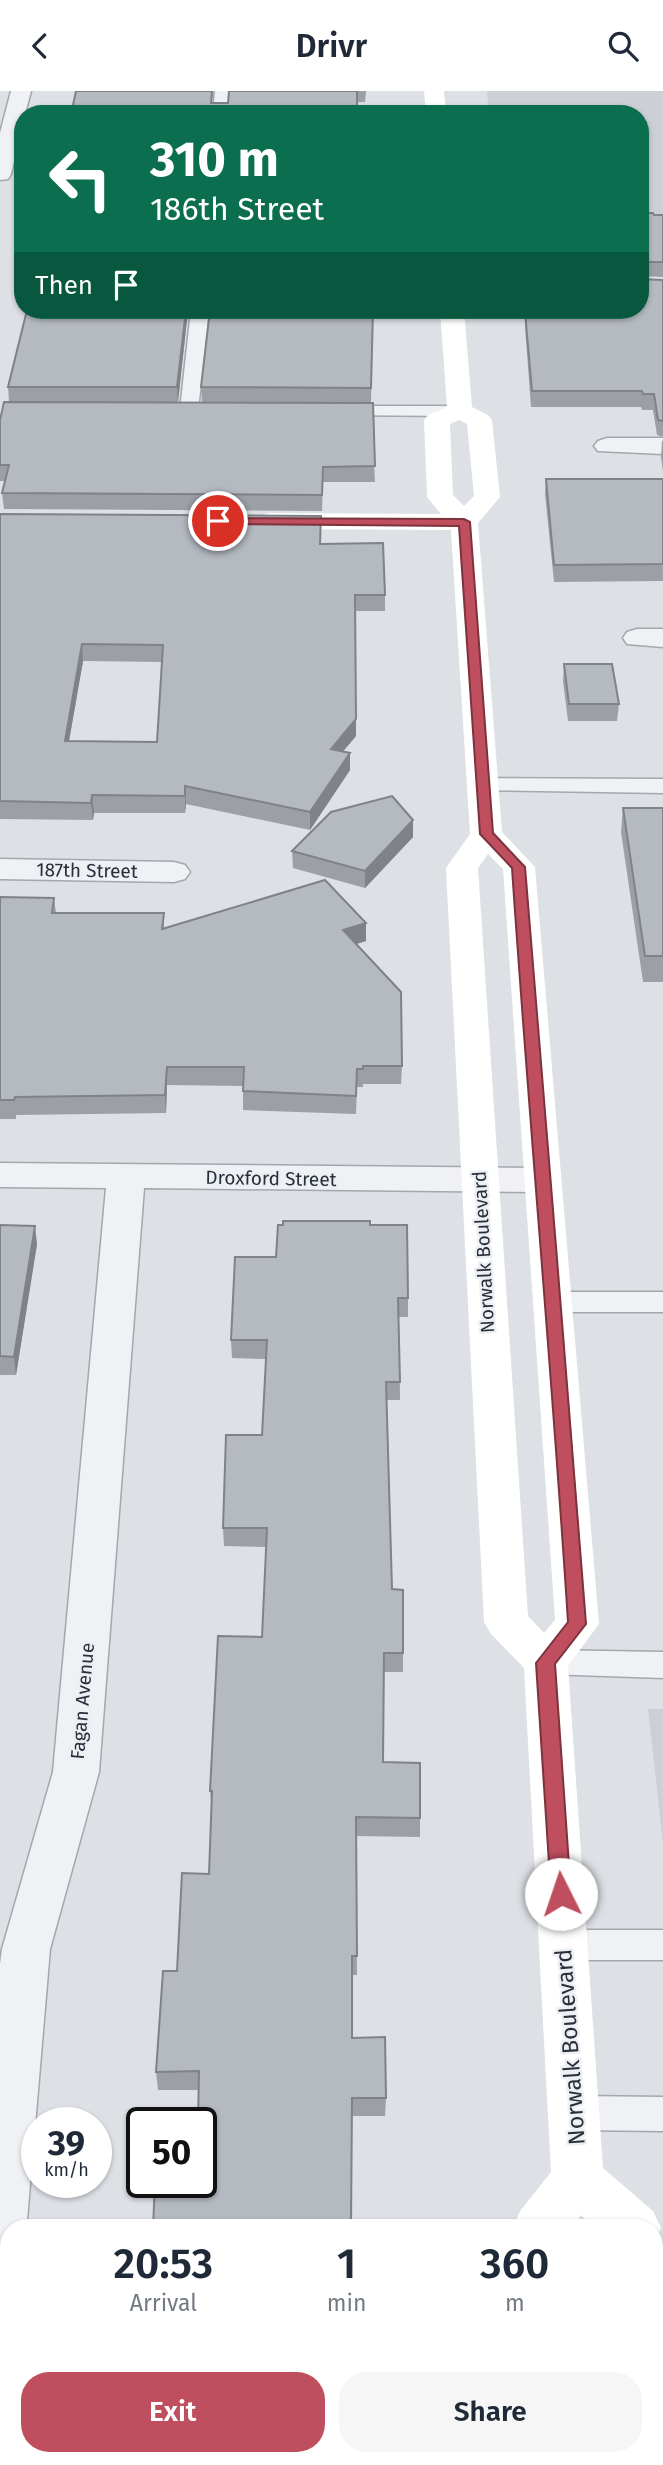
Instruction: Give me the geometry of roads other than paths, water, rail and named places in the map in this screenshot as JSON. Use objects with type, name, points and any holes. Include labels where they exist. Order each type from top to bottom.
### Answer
[{"type":"main road","points":[[453,319],[460,411]]},
{"type":"main road","points":[[246,521],[464,522],[487,497],[479,420],[460,411],[437,419],[440,496],[464,522],[486,834],[519,867],[577,1624],[546,1663]]},
{"type":"main road","name":"Norwalk Boulevard","points":[[486,834],[461,868],[506,1622],[546,1663],[578,2179]]},
{"type":"main road","points":[[547,2219],[578,2179],[625,2219]]},
{"type":"street","points":[[0,174],[14,119]]},
{"type":"street","points":[[607,446],[663,446]]},
{"type":"street","name":"187th Street","points":[[0,869],[174,872]]},
{"type":"street","name":"Droxford Street","points":[[0,1175],[541,1181]]},
{"type":"street","name":"Fagan Avenue","points":[[0,2219],[26,1949],[76,1772],[126,1176]]},
{"type":"lane","points":[[189,410],[199,319]]},
{"type":"lane","points":[[311,411],[460,411]]},
{"type":"lane","points":[[482,785],[663,786]]},
{"type":"lane","points":[[553,1303],[663,1302]]},
{"type":"lane","points":[[546,1663],[663,1665]]},
{"type":"lane","points":[[564,1945],[663,1945]]},
{"type":"lane","points":[[575,2113],[663,2114]]}]
